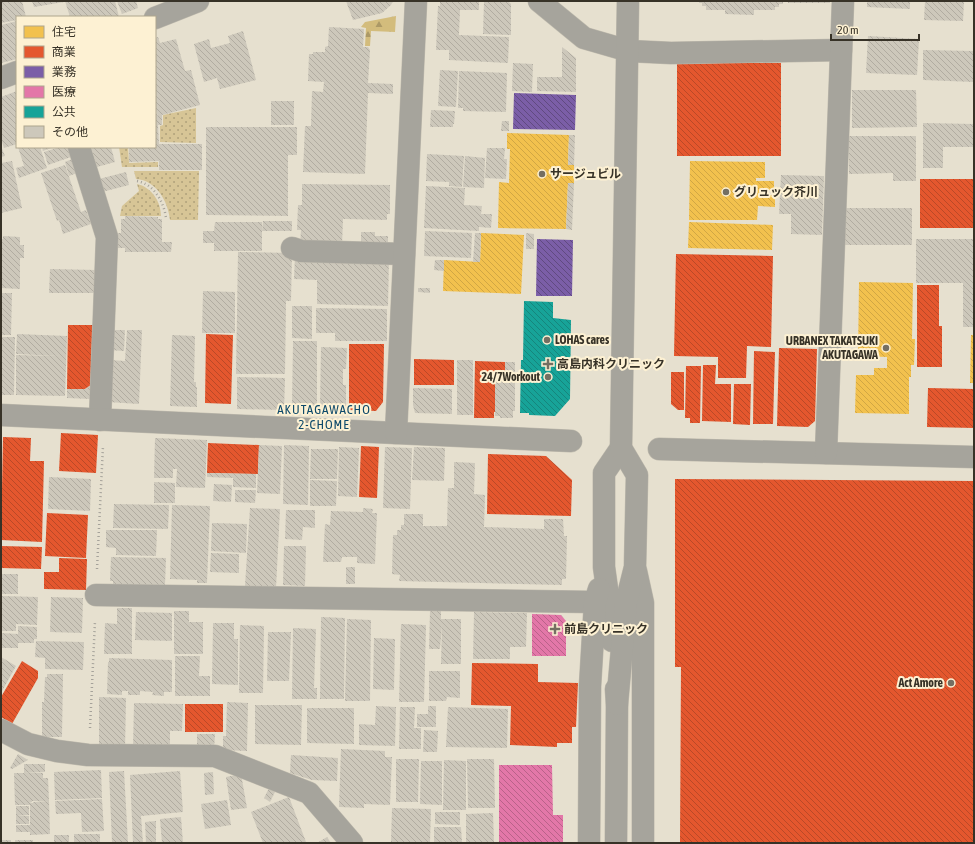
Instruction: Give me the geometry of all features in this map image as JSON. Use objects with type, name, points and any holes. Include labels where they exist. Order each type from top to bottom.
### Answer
[{"type":"street","points":[[156,18],[198,1]]},
{"type":"street","points":[[396,433],[416,1]]},
{"type":"street","points":[[539,1],[584,38],[629,51],[671,53],[841,50]]},
{"type":"street","points":[[616,843],[617,704],[626,603],[635,567],[637,474],[621,448],[629,51],[628,1]]},
{"type":"street","points":[[826,453],[843,1]]},
{"type":"street","points":[[1,78],[16,72]]},
{"type":"street","points":[[78,148],[107,237],[100,420]]},
{"type":"street","points":[[292,248],[301,251],[404,254]]},
{"type":"street","points":[[1,416],[571,441]]},
{"type":"street","points":[[617,704],[609,603],[604,567],[604,473],[621,448]]},
{"type":"street","points":[[660,449],[974,457]]},
{"type":"street","points":[[589,843],[590,686],[595,602],[604,567]]},
{"type":"street","points":[[635,567],[643,603],[643,838]]},
{"type":"street","points":[[96,595],[595,602]]},
{"type":"street","points":[[1,730],[28,744],[57,751],[88,755],[215,756],[309,793],[352,843]]},
{"type":"path","points":[[137,181],[147,184],[157,194],[164,206],[166,218]]},
{"type":"green space","points":[[396,16],[395,32],[371,31],[370,46],[365,46],[366,28],[361,27],[365,22]]},
{"type":"shaded area","points":[[196,108],[196,143],[160,142],[160,126],[163,125],[163,115]]},
{"type":"shaded area","points":[[119,148],[128,148],[129,163],[158,162],[158,167],[122,167]]},
{"type":"shaded area","points":[[134,171],[199,171],[198,220],[170,220],[167,206],[160,193],[149,183],[136,179]]},
{"type":"shaded area","points":[[137,184],[151,191],[161,210],[161,216],[120,216],[122,206],[139,191]]},
{"type":"building: 住宅","name":"サージュビル","points":[[507,133],[569,135],[568,165],[574,165],[574,183],[568,183],[566,229],[498,228],[499,182],[509,183],[510,149],[507,149]]},
{"type":"building: 住宅","name":"グリュック芥川","points":[[690,161],[765,162],[765,178],[756,178],[756,181],[774,181],[774,190],[763,190],[763,195],[775,195],[775,207],[758,206],[757,220],[689,220]]},
{"type":"building: 住宅","points":[[689,222],[773,225],[772,250],[688,248]]},
{"type":"building: 住宅","points":[[481,233],[524,235],[521,294],[443,291],[444,260],[480,262]]},
{"type":"building: 住宅","name":"URBANEX TAKATSUKI AKUTAGAWA","points":[[859,282],[913,283],[912,339],[915,339],[914,365],[911,365],[911,377],[909,377],[909,414],[855,413],[856,375],[874,375],[874,368],[887,368],[887,357],[858,356]]},
{"type":"building: 住宅","points":[[971,335],[974,335],[974,383],[970,383]]},
{"type":"building: 商業","points":[[677,63],[781,63],[781,156],[677,156]]},
{"type":"building: 商業","points":[[920,179],[974,179],[974,228],[920,228]]},
{"type":"building: 商業","points":[[676,254],[773,256],[771,347],[747,346],[746,378],[718,378],[718,357],[674,356]]},
{"type":"building: 商業","points":[[917,285],[939,285],[939,326],[942,326],[942,367],[917,367]]},
{"type":"building: 商業","points":[[68,325],[96,325],[91,385],[85,389],[67,389]]},
{"type":"building: 商業","points":[[206,334],[233,335],[231,404],[205,403]]},
{"type":"building: 商業","points":[[349,344],[384,344],[383,402],[376,411],[349,410]]},
{"type":"building: 商業","points":[[779,348],[817,349],[815,421],[808,427],[777,426]]},
{"type":"building: 商業","points":[[754,351],[775,352],[773,424],[753,424]]},
{"type":"building: 商業","points":[[414,359],[454,360],[454,385],[414,385]]},
{"type":"building: 商業","points":[[475,361],[505,362],[505,379],[495,379],[494,418],[474,418]]},
{"type":"building: 商業","points":[[703,365],[716,365],[715,384],[731,384],[731,422],[702,421]]},
{"type":"building: 商業","points":[[686,366],[701,366],[700,423],[690,423],[690,418],[685,418]]},
{"type":"building: 商業","points":[[671,372],[684,372],[684,410],[678,410],[671,404]]},
{"type":"building: 商業","points":[[734,384],[751,384],[750,425],[733,424]]},
{"type":"building: 商業","points":[[928,388],[974,389],[974,428],[927,427]]},
{"type":"building: 商業","points":[[61,433],[98,435],[96,473],[59,471]]},
{"type":"building: 商業","points":[[3,437],[31,438],[30,461],[44,461],[42,542],[1,540]]},
{"type":"building: 商業","points":[[208,443],[259,445],[258,474],[207,473]]},
{"type":"building: 商業","points":[[361,446],[379,447],[377,498],[359,497]]},
{"type":"building: 商業","points":[[488,454],[546,456],[572,480],[571,516],[487,514]]},
{"type":"building: 商業","points":[[675,479],[974,481],[973,843],[680,843],[681,667],[675,667]]},
{"type":"building: 商業","points":[[47,513],[88,515],[86,558],[45,556]]},
{"type":"building: 商業","points":[[1,546],[42,547],[41,569],[1,568]]},
{"type":"building: 商業","points":[[59,558],[87,559],[86,590],[44,589],[44,572],[59,572]]},
{"type":"building: 商業","points":[[22,661],[38,671],[38,678],[12,724],[1,717],[1,697]]},
{"type":"building: 商業","points":[[472,663],[538,664],[538,682],[578,683],[576,727],[572,727],[572,743],[557,743],[557,747],[510,745],[511,706],[471,705]]},
{"type":"building: 商業","points":[[185,704],[223,704],[223,732],[185,732]]},
{"type":"building: 業務","points":[[514,93],[576,95],[575,130],[513,129]]},
{"type":"building: 業務","points":[[537,239],[573,240],[572,296],[536,296]]},
{"type":"building: 医療","points":[[532,614],[561,615],[566,621],[566,656],[532,656]]},
{"type":"building: 医療","points":[[499,765],[552,765],[553,815],[563,815],[563,843],[499,843]]},
{"type":"building: 公共","name":"LOHAS cares","points":[[524,301],[553,302],[553,318],[571,320],[570,399],[555,416],[529,415],[529,413],[520,413]]},
{"type":"building: その他","points":[[1,1],[22,1],[26,16],[16,16],[16,20],[1,23]]},
{"type":"building: その他","points":[[32,1],[64,1],[64,2],[34,7]]},
{"type":"building: その他","points":[[65,1],[115,1],[119,16],[70,16]]},
{"type":"building: その他","points":[[117,1],[136,1],[138,8],[122,14]]},
{"type":"building: その他","points":[[346,1],[393,1],[391,5],[382,13],[353,20]]},
{"type":"building: その他","points":[[440,1],[479,1],[479,10],[460,10],[459,35],[509,37],[508,63],[449,60],[449,50],[436,50],[438,6],[440,6]]},
{"type":"building: その他","points":[[484,1],[508,1],[511,4],[511,35],[483,34]]},
{"type":"building: その他","points":[[699,1],[783,1],[783,4],[779,4],[779,7],[775,7],[775,10],[754,10],[754,15],[725,14],[725,10],[706,10],[706,6],[702,6],[702,3],[699,3]]},
{"type":"building: その他","points":[[788,1],[830,1],[830,3],[788,3]]},
{"type":"building: その他","points":[[867,1],[910,1],[910,9],[867,7]]},
{"type":"building: その他","points":[[925,1],[964,1],[963,21],[924,20]]},
{"type":"building: その他","points":[[16,21],[16,59],[1,63],[1,25]]},
{"type":"building: その他","points":[[329,27],[364,29],[363,47],[368,47],[370,50],[368,83],[393,84],[393,94],[368,93],[365,174],[303,172],[305,126],[311,126],[312,91],[323,92],[324,82],[308,81],[309,54],[313,54],[313,52],[325,52],[325,47],[328,46]]},
{"type":"building: その他","points":[[243,31],[256,80],[220,89],[217,78],[204,82],[194,44],[209,39],[211,48],[230,43],[228,36]]},
{"type":"building: その他","points":[[868,36],[919,39],[917,75],[866,73]]},
{"type":"building: その他","points":[[158,37],[160,43],[176,39],[185,71],[191,70],[200,105],[162,115],[162,125],[158,125],[159,144],[202,144],[202,170],[159,170],[159,161],[129,162],[129,148],[156,148],[156,112],[158,117],[156,110],[156,38]]},
{"type":"building: その他","points":[[562,47],[576,58],[576,92],[537,91],[537,77],[562,77]]},
{"type":"building: その他","points":[[923,50],[974,51],[974,82],[923,80]]},
{"type":"building: その他","points":[[513,63],[533,64],[532,92],[512,91]]},
{"type":"building: その他","points":[[440,70],[458,71],[456,107],[438,106]]},
{"type":"building: その他","points":[[459,71],[507,73],[506,112],[463,111],[463,108],[458,108]]},
{"type":"building: その他","points":[[852,90],[916,90],[917,127],[852,128]]},
{"type":"building: その他","points":[[16,91],[16,144],[4,148],[1,139],[1,97]]},
{"type":"building: その他","points":[[271,101],[294,101],[294,125],[271,125]]},
{"type":"building: その他","points":[[431,110],[455,111],[453,127],[430,127]]},
{"type":"building: その他","points":[[502,121],[509,121],[509,131],[501,131]]},
{"type":"building: その他","points":[[923,123],[974,124],[974,147],[943,147],[943,168],[923,168]]},
{"type":"building: その他","points":[[206,127],[297,127],[297,155],[288,155],[288,216],[206,215]]},
{"type":"building: その他","points":[[569,135],[575,135],[574,165],[568,165]]},
{"type":"building: その他","points":[[849,136],[916,136],[916,181],[893,181],[893,173],[849,174]]},
{"type":"building: その他","points":[[1,146],[5,156],[1,157]]},
{"type":"building: その他","points":[[18,148],[40,148],[47,168],[19,178],[16,168],[24,166]]},
{"type":"building: その他","points":[[42,148],[51,148],[43,151]]},
{"type":"building: その他","points":[[57,148],[68,148],[71,157],[48,165],[44,152]]},
{"type":"building: その他","points":[[91,148],[111,148],[115,162],[97,167]]},
{"type":"building: その他","points":[[487,148],[505,148],[504,159],[507,159],[506,179],[485,178]]},
{"type":"building: その他","points":[[427,154],[464,156],[462,187],[449,186],[449,182],[426,181]]},
{"type":"building: その他","points":[[465,156],[485,158],[484,188],[463,187]]},
{"type":"building: その他","points":[[72,159],[77,173],[69,176],[65,162]]},
{"type":"building: その他","points":[[12,161],[22,208],[1,213],[1,163]]},
{"type":"building: その他","points":[[65,165],[81,212],[86,210],[91,224],[63,234],[59,220],[57,221],[41,173]]},
{"type":"building: その他","points":[[126,172],[129,185],[102,192],[99,179]]},
{"type":"building: その他","points":[[781,175],[824,176],[822,235],[791,234],[791,214],[779,214]]},
{"type":"building: その他","points":[[568,183],[574,183],[572,230],[566,229]]},
{"type":"building: その他","points":[[302,184],[390,185],[390,214],[387,214],[387,220],[343,219],[342,246],[300,245],[301,230],[297,230],[298,205],[302,205]]},
{"type":"building: その他","points":[[426,186],[465,188],[464,205],[482,206],[481,214],[492,214],[491,228],[479,227],[479,231],[424,228]]},
{"type":"building: その他","points":[[845,208],[912,208],[912,245],[845,245]]},
{"type":"building: その他","points":[[125,216],[158,217],[158,219],[162,219],[162,242],[172,242],[171,252],[125,252],[125,248],[118,248],[118,233],[121,233],[121,219],[125,219]]},
{"type":"building: その他","points":[[263,221],[292,221],[292,231],[262,231]]},
{"type":"building: その他","points":[[215,222],[262,222],[262,251],[214,251],[214,243],[203,243],[203,231],[214,231]]},
{"type":"building: その他","points":[[425,231],[472,233],[471,258],[424,256]]},
{"type":"building: その他","points":[[361,232],[375,232],[375,236],[388,236],[388,248],[361,248]]},
{"type":"building: その他","points":[[475,233],[481,233],[480,262],[473,262]]},
{"type":"building: その他","points":[[526,233],[534,234],[534,249],[526,249]]},
{"type":"building: その他","points":[[3,236],[20,237],[20,245],[24,245],[24,258],[20,258],[20,289],[1,288],[1,239],[3,239]]},
{"type":"building: その他","points":[[916,239],[974,239],[974,327],[963,327],[963,283],[916,283]]},
{"type":"building: その他","points":[[238,252],[292,253],[291,301],[286,301],[285,374],[236,374]]},
{"type":"building: その他","points":[[295,256],[389,258],[388,306],[317,304],[317,280],[294,279]]},
{"type":"building: その他","points":[[435,260],[444,260],[444,271],[434,270]]},
{"type":"building: その他","points":[[50,269],[97,270],[97,293],[49,293]]},
{"type":"building: その他","points":[[418,288],[430,288],[430,293],[418,292]]},
{"type":"building: その他","points":[[203,291],[235,292],[235,333],[202,333]]},
{"type":"building: その他","points":[[1,293],[12,293],[11,335],[1,335]]},
{"type":"building: その他","points":[[292,306],[312,306],[312,339],[292,338]]},
{"type":"building: その他","points":[[316,308],[387,309],[387,341],[335,341],[335,333],[316,333]]},
{"type":"building: その他","points":[[110,330],[125,330],[124,351],[109,350]]},
{"type":"building: その他","points":[[127,330],[142,330],[139,404],[108,402],[110,360],[125,361]]},
{"type":"building: その他","points":[[17,334],[67,336],[65,396],[16,395],[16,355],[59,356],[16,354]]},
{"type":"building: その他","points":[[172,335],[195,336],[194,382],[196,382],[197,387],[197,407],[170,406]]},
{"type":"building: その他","points":[[1,337],[15,337],[14,395],[1,395]]},
{"type":"building: その他","points":[[293,341],[317,341],[317,406],[292,406]]},
{"type":"building: その他","points":[[321,347],[347,348],[346,369],[343,369],[343,385],[346,385],[346,408],[320,407]]},
{"type":"building: その他","points":[[457,360],[473,360],[473,415],[457,415]]},
{"type":"building: その他","points":[[505,362],[515,362],[515,411],[513,411],[513,418],[500,418],[500,416],[495,416],[495,379],[505,379]]},
{"type":"building: その他","points":[[237,377],[285,378],[284,410],[237,409]]},
{"type":"building: その他","points":[[91,385],[91,399],[67,398],[67,389],[85,389]]},
{"type":"building: その他","points":[[413,388],[452,389],[452,414],[415,413],[413,405]]},
{"type":"building: その他","points":[[155,438],[207,440],[205,488],[176,487],[177,469],[173,469],[173,478],[154,478]]},
{"type":"building: その他","points":[[259,445],[282,446],[280,494],[257,493]]},
{"type":"building: その他","points":[[284,445],[309,446],[308,505],[283,504]]},
{"type":"building: その他","points":[[339,447],[359,448],[357,497],[338,496]]},
{"type":"building: その他","points":[[385,447],[412,448],[410,509],[383,508]]},
{"type":"building: その他","points":[[414,447],[445,448],[444,481],[412,480]]},
{"type":"building: その他","points":[[311,449],[338,449],[337,479],[310,479]]},
{"type":"building: その他","points":[[454,462],[475,463],[474,494],[485,495],[484,527],[544,529],[544,519],[563,519],[564,536],[567,536],[566,579],[562,579],[562,585],[399,581],[400,575],[392,574],[393,535],[397,535],[397,530],[401,530],[401,525],[404,525],[404,514],[423,514],[423,526],[447,526],[448,488],[454,488]]},
{"type":"building: その他","points":[[207,473],[256,474],[256,488],[233,487],[233,478],[207,477]]},
{"type":"building: その他","points":[[49,477],[91,479],[90,511],[48,509]]},
{"type":"building: その他","points":[[310,480],[337,481],[336,506],[310,506]]},
{"type":"building: その他","points":[[154,482],[175,483],[175,503],[154,503]]},
{"type":"building: その他","points":[[214,484],[232,485],[231,502],[213,501]]},
{"type":"building: その他","points":[[235,490],[256,490],[255,503],[235,502]]},
{"type":"building: その他","points":[[114,504],[169,505],[168,529],[113,528]]},
{"type":"building: その他","points":[[172,505],[210,506],[207,583],[197,583],[197,580],[170,579]]},
{"type":"building: その他","points":[[250,508],[280,509],[276,588],[245,586]]},
{"type":"building: その他","points":[[363,508],[373,509],[372,513],[377,513],[375,564],[357,563],[357,557],[342,557],[341,562],[323,562],[325,524],[330,525],[331,511],[363,512]]},
{"type":"building: その他","points":[[286,510],[315,510],[315,528],[303,527],[302,540],[285,539]]},
{"type":"building: その他","points":[[212,523],[247,524],[246,553],[211,551]]},
{"type":"building: その他","points":[[106,530],[157,530],[156,556],[116,555],[116,548],[106,547]]},
{"type":"building: その他","points":[[284,546],[306,546],[305,586],[283,585]]},
{"type":"building: その他","points":[[211,553],[239,554],[239,573],[210,572]]},
{"type":"building: その他","points":[[111,557],[166,558],[165,585],[113,584],[113,581],[110,581]]},
{"type":"building: その他","points":[[346,567],[355,567],[355,584],[346,584]]},
{"type":"building: その他","points":[[1,574],[18,574],[18,594],[1,594]]},
{"type":"building: その他","points":[[1,596],[38,597],[37,625],[16,624],[16,631],[1,631]]},
{"type":"building: その他","points":[[51,597],[83,598],[82,633],[50,632]]},
{"type":"building: その他","points":[[117,608],[132,608],[132,654],[104,654],[105,623],[117,624]]},
{"type":"building: その他","points":[[174,611],[189,611],[189,622],[203,622],[203,654],[174,654]]},
{"type":"building: その他","points":[[430,611],[441,611],[441,619],[461,619],[461,664],[441,664],[442,625],[440,649],[429,649]]},
{"type":"building: その他","points":[[136,612],[172,613],[172,641],[135,640]]},
{"type":"building: その他","points":[[474,612],[527,613],[526,647],[510,647],[510,659],[473,659]]},
{"type":"building: その他","points":[[321,617],[345,618],[344,699],[320,699]]},
{"type":"building: その他","points":[[347,619],[371,620],[370,701],[345,701]]},
{"type":"building: その他","points":[[213,623],[234,623],[234,639],[238,639],[238,685],[212,684]]},
{"type":"building: その他","points":[[401,624],[426,625],[424,702],[399,702]]},
{"type":"building: その他","points":[[240,625],[264,626],[263,693],[239,693]]},
{"type":"building: その他","points":[[18,626],[37,627],[37,639],[34,639],[34,643],[18,643],[18,648],[1,648],[1,633],[18,634]]},
{"type":"building: その他","points":[[293,628],[316,629],[314,688],[317,688],[317,699],[292,699]]},
{"type":"building: その他","points":[[268,632],[291,632],[289,681],[267,681]]},
{"type":"building: その他","points":[[374,638],[395,639],[394,690],[373,689]]},
{"type":"building: その他","points":[[36,641],[84,642],[83,670],[45,669],[45,658],[35,657]]},
{"type":"building: その他","points":[[175,656],[200,656],[199,676],[210,676],[210,696],[175,696]]},
{"type":"building: その他","points":[[1,657],[16,666],[1,693]]},
{"type":"building: その他","points":[[109,658],[172,660],[172,692],[164,692],[164,696],[152,695],[153,692],[140,691],[140,695],[128,695],[128,691],[122,691],[122,695],[107,694]]},
{"type":"building: その他","points":[[429,671],[460,671],[460,698],[447,697],[446,701],[429,701]]},
{"type":"building: その他","points":[[47,674],[63,674],[62,737],[42,737],[42,702],[44,702],[45,677],[47,677]]},
{"type":"building: その他","points":[[99,697],[126,698],[125,749],[99,748]]},
{"type":"building: その他","points":[[227,702],[248,703],[247,751],[223,750],[223,736],[226,736]]},
{"type":"building: その他","points":[[134,703],[183,704],[182,731],[170,731],[170,748],[133,748]]},
{"type":"building: その他","points":[[255,705],[302,705],[301,745],[255,744]]},
{"type":"building: その他","points":[[376,706],[396,707],[395,746],[359,745],[359,724],[375,725]]},
{"type":"building: その他","points":[[428,706],[436,706],[436,727],[417,727],[417,714],[428,714]]},
{"type":"building: その他","points":[[400,707],[415,707],[414,728],[421,728],[421,749],[399,749]]},
{"type":"building: その他","points":[[448,707],[508,709],[507,748],[446,747]]},
{"type":"building: その他","points":[[307,708],[354,708],[354,744],[307,743]]},
{"type":"building: その他","points":[[424,730],[438,731],[437,752],[423,752]]},
{"type":"building: その他","points":[[197,734],[215,734],[214,750],[197,749]]},
{"type":"building: その他","points":[[341,749],[385,751],[385,757],[392,757],[390,805],[364,804],[364,808],[339,807]]},
{"type":"building: その他","points":[[18,754],[28,760],[12,769],[10,768]]},
{"type":"building: その他","points":[[291,755],[338,758],[337,781],[312,780],[290,773]]},
{"type":"building: その他","points":[[396,759],[419,759],[418,802],[396,802]]},
{"type":"building: その他","points":[[467,759],[494,759],[495,808],[468,808]]},
{"type":"building: その他","points":[[444,760],[466,761],[466,810],[443,810]]},
{"type":"building: その他","points":[[421,761],[442,761],[442,805],[420,804]]},
{"type":"building: その他","points":[[24,764],[45,764],[45,772],[24,773]]},
{"type":"building: その他","points":[[101,770],[102,798],[55,800],[54,772]]},
{"type":"building: その他","points":[[124,771],[128,843],[112,843],[109,772]]},
{"type":"building: その他","points":[[180,771],[183,812],[141,816],[143,843],[133,843],[130,775]]},
{"type":"building: その他","points":[[213,772],[214,794],[205,795],[204,773]]},
{"type":"building: その他","points":[[14,773],[43,773],[43,778],[48,778],[49,801],[50,834],[30,835],[30,805],[15,805]],"holes":[[[32,801],[49,801],[33,802],[29,803]]]},
{"type":"building: その他","points":[[241,774],[247,808],[231,810],[226,777]]},
{"type":"building: その他","points":[[269,788],[275,792],[270,802],[264,798]]},
{"type":"building: その他","points":[[289,797],[306,842],[263,843],[251,812]]},
{"type":"building: その他","points":[[102,799],[104,831],[82,832],[81,813],[56,814],[55,801]]},
{"type":"building: その他","points":[[227,800],[231,825],[205,829],[201,804]]},
{"type":"building: その他","points":[[16,806],[29,806],[29,815],[16,816]]},
{"type":"building: その他","points":[[392,808],[431,809],[430,843],[391,843]]},
{"type":"building: その他","points":[[435,812],[460,812],[460,825],[435,824]]},
{"type":"building: その他","points":[[493,813],[494,843],[466,843],[466,814]]},
{"type":"building: その他","points":[[16,816],[29,816],[29,824],[16,824]]},
{"type":"building: その他","points":[[181,817],[183,843],[162,843],[160,819]]},
{"type":"building: その他","points":[[156,821],[156,843],[146,843],[145,822]]},
{"type":"building: その他","points":[[16,825],[30,825],[30,832],[16,832]]},
{"type":"building: その他","points":[[434,827],[461,827],[462,843],[434,843]]},
{"type":"building: その他","points":[[74,834],[100,834],[100,843],[74,843]]},
{"type":"building: その他","points":[[54,835],[69,835],[69,843],[54,843]]},
{"type":"building: その他","points":[[327,837],[331,843],[317,843]]},
{"type":"building: その他","points":[[1,840],[11,840],[11,843],[1,843]]},
{"type":"building: その他","points":[[15,840],[33,840],[33,843],[15,843]]},
{"type":"place","name":"サージュビル","points":[[542,174]]},
{"type":"place","name":"グリュック芥川","points":[[726,192]]},
{"type":"place","name":"LOHAS cares","points":[[547,340]]},
{"type":"place","name":"URBANEX TAKATSUKI AKUTAGAWA","points":[[886,348]]},
{"type":"place","name":"高島内科クリニック","points":[[548,364]]},
{"type":"place","name":"24/7Workout","points":[[548,377]]},
{"type":"place","name":"前島クリニック","points":[[555,629]]},
{"type":"place","name":"Act Amore","points":[[951,683]]},
{"type":"district","name":"AKUTAGAWACHO 2-CHOME","points":[[324,416]]}]
